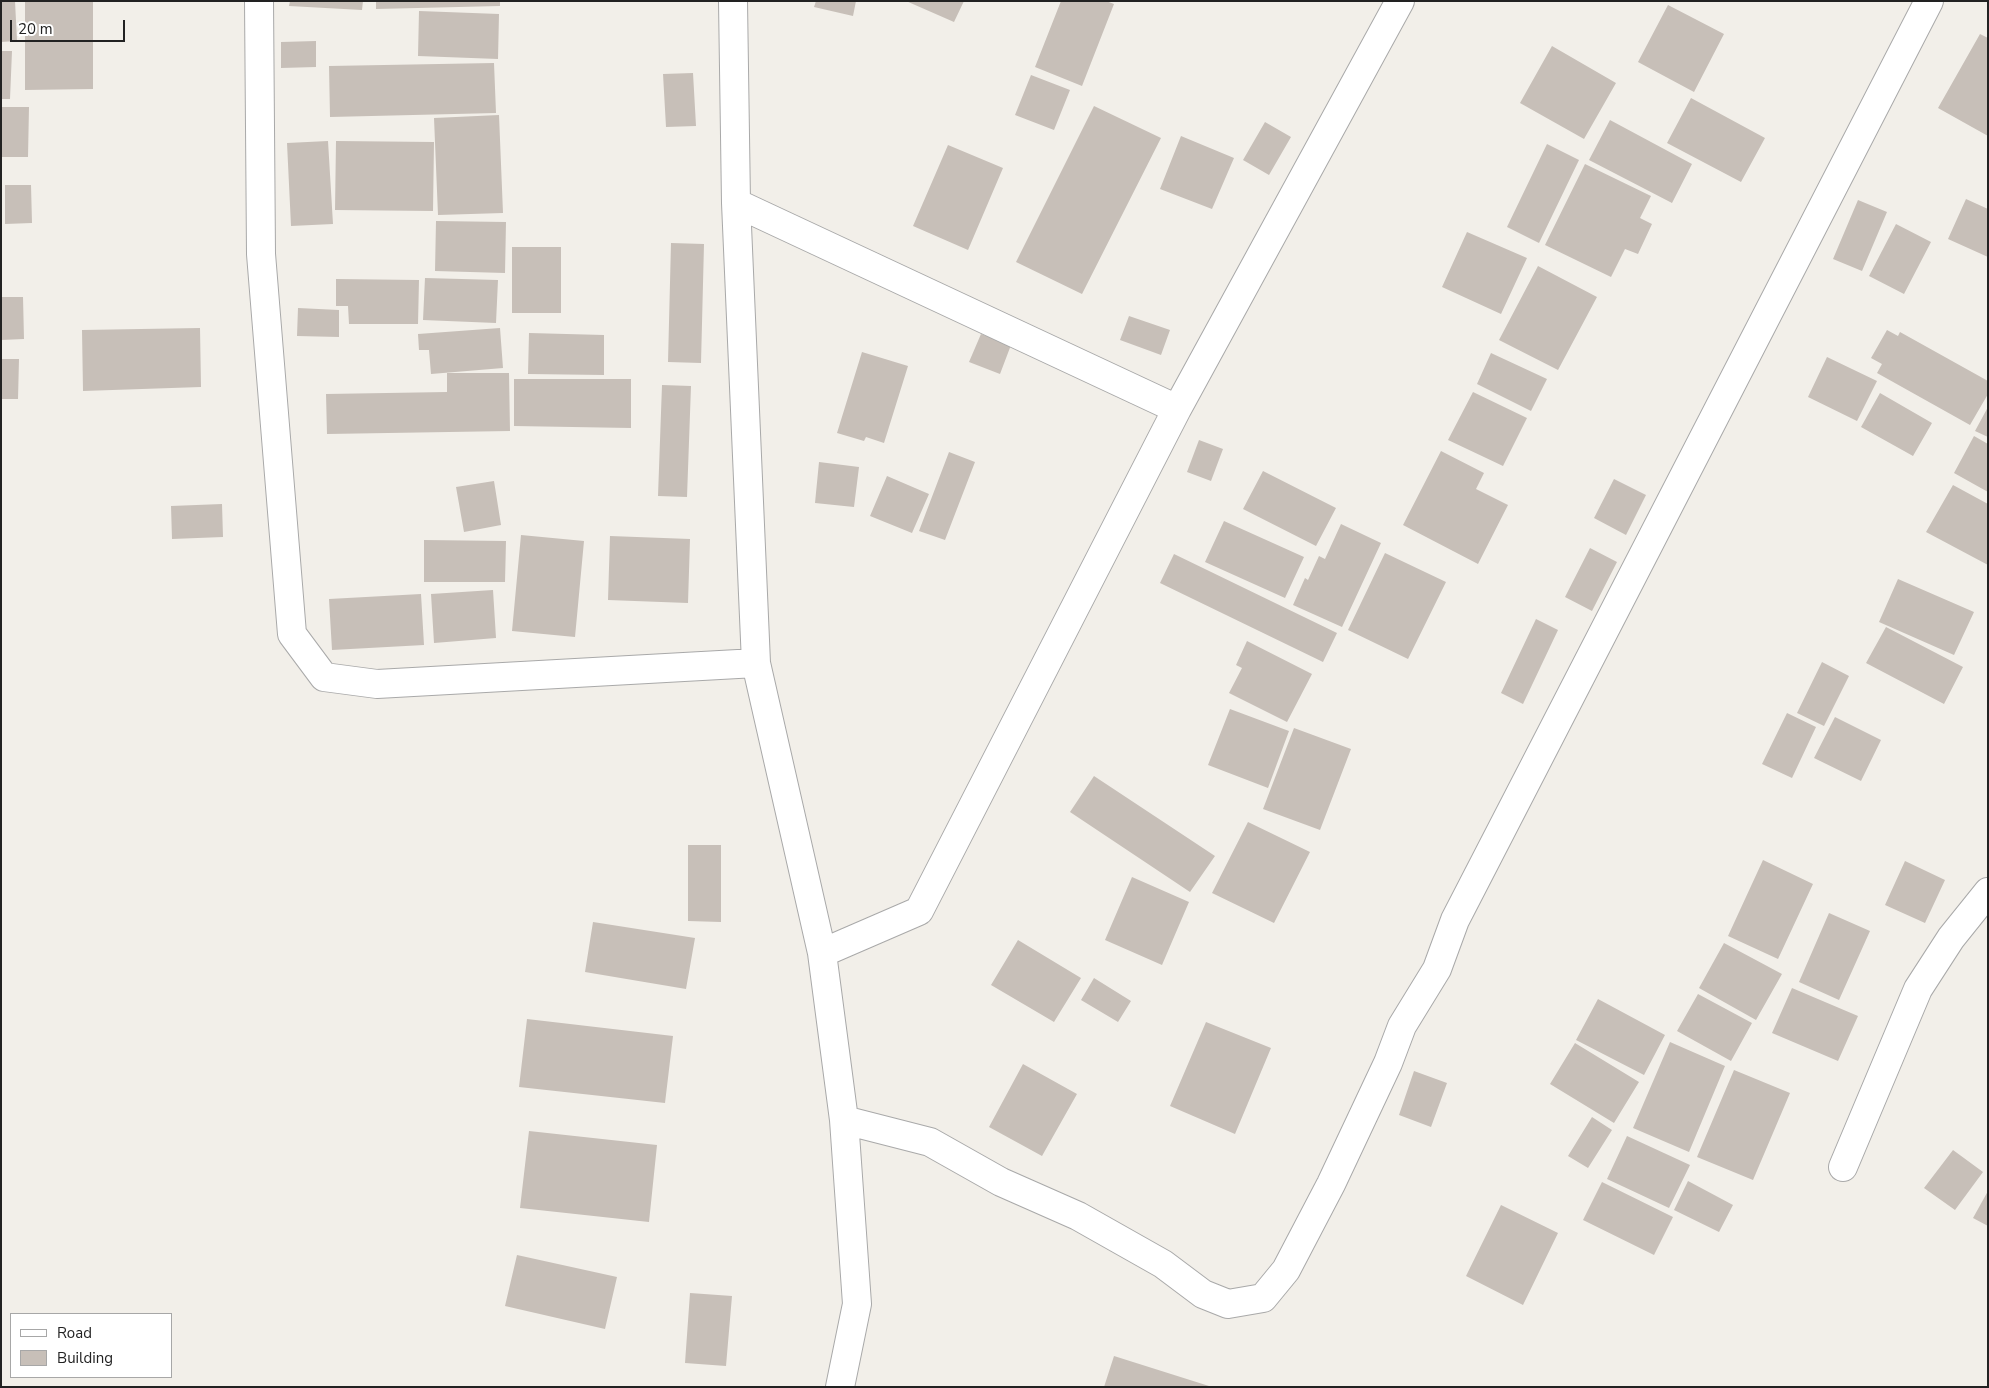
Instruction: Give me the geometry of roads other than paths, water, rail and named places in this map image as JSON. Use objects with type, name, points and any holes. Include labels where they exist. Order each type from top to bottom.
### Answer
[{"type":"street","points":[[259,1],[261,254],[292,634],[324,677],[377,684],[756,663]]},
{"type":"street","points":[[733,1],[736,203],[756,663],[822,954],[844,1120],[857,1304],[840,1387]]},
{"type":"street","points":[[822,954],[919,911],[1177,409],[1400,1]]},
{"type":"street","points":[[844,1120],[930,1142],[1000,1182],[1078,1216],[1163,1264],[1203,1294],[1228,1304],[1263,1298],[1286,1270],[1331,1184],[1388,1063],[1402,1026],[1437,969],[1455,920],[1929,1]]},
{"type":"street","points":[[736,203],[1177,409]]},
{"type":"street","points":[[1843,1167],[1918,989],[1952,938],[1988,892]]}]
